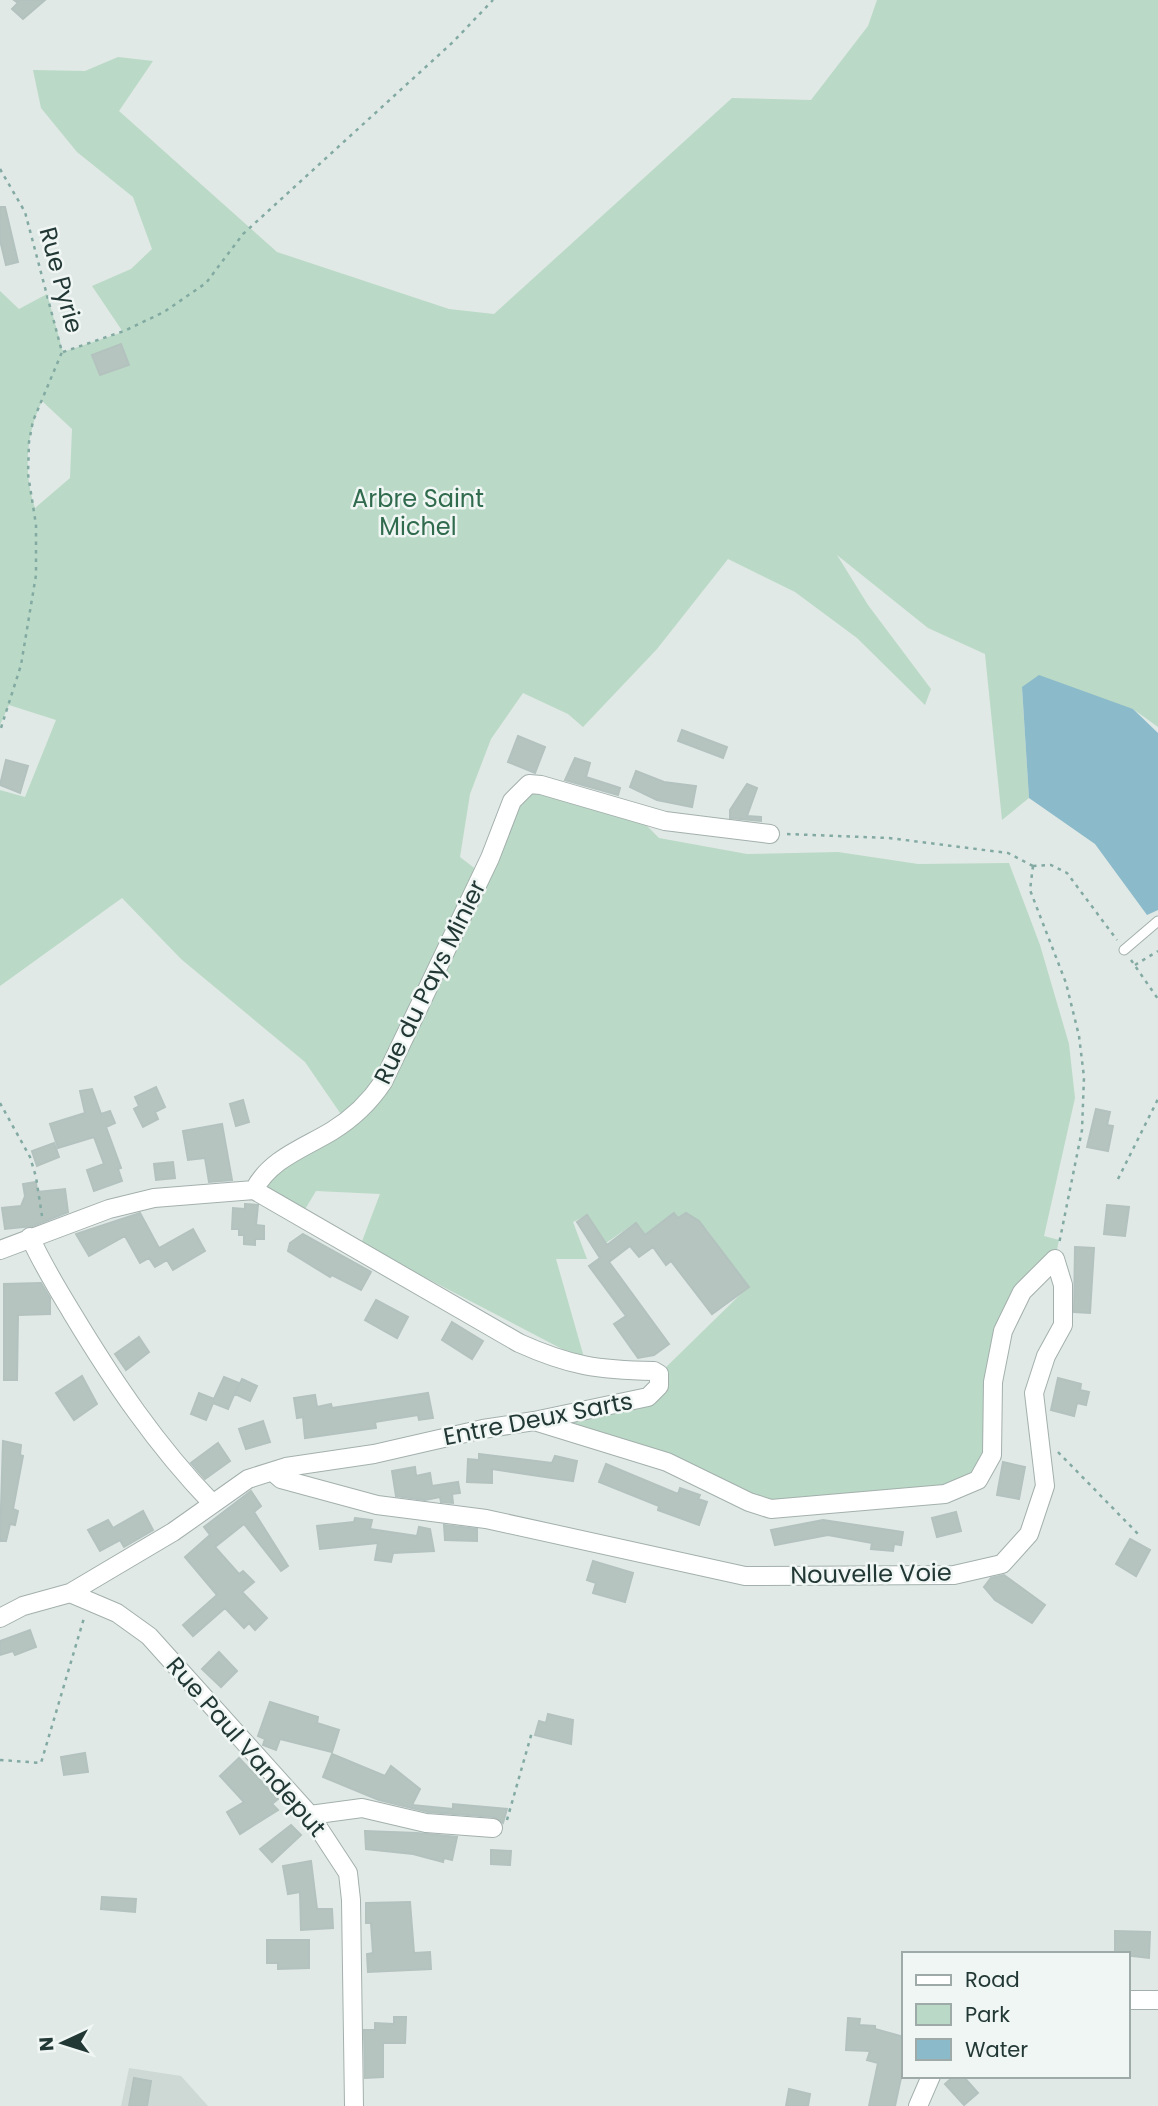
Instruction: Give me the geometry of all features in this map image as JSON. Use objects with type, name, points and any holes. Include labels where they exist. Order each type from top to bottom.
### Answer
[{"type":"street","name":"Rue du Pays Minier","points":[[254,1190],[259,1179],[277,1162],[349,1120],[370,1101],[383,1082],[490,858],[512,801],[528,784],[541,785],[665,821],[770,834]]},
{"type":"street","points":[[0,1250],[109,1209],[154,1198],[254,1190]]},
{"type":"street","name":"Entre Deux Sarts","points":[[70,1593],[173,1532],[248,1479],[286,1467],[374,1454],[482,1429],[648,1397],[659,1386],[659,1374],[653,1371],[586,1367],[561,1361],[519,1343],[254,1190]]},
{"type":"street","points":[[37,1235],[40,1260],[107,1373],[167,1454],[212,1503]]},
{"type":"street","points":[[534,1421],[667,1462],[749,1502],[771,1509],[945,1494],[978,1480],[992,1455],[993,1382],[1003,1331],[1022,1292],[1055,1259]]},
{"type":"street","name":"Nouvelle Voie","points":[[272,1472],[281,1479],[377,1505],[486,1518],[746,1576],[954,1576],[1002,1564],[1029,1534],[1045,1486],[1042,1439],[1034,1392],[1046,1356],[1063,1325],[1063,1285],[1055,1259]]},
{"type":"street","points":[[0,1618],[23,1606],[70,1593]]},
{"type":"street","name":"Rue Paul Vandeput","points":[[70,1593],[117,1613],[149,1636],[310,1815],[348,1873],[351,1900],[354,2106]]},
{"type":"street","points":[[310,1815],[362,1808],[426,1823],[493,1828]]},
{"type":"street","points":[[1130,2000],[1158,2000]]},
{"type":"street","points":[[918,2106],[930,2078]]},
{"type":"lane","points":[[1124,950],[1158,921]]},
{"type":"path","points":[[62,352],[124,331],[154,317],[205,283],[243,234],[453,42],[494,0]]},
{"type":"path","name":"Rue Pyrie","points":[[0,169],[25,212],[62,352],[60,363],[33,421],[29,442],[28,474],[36,525],[36,575],[21,664],[0,731]]},
{"type":"path","points":[[770,834],[902,839],[1007,853],[1033,866],[1051,865],[1067,873],[1158,999]]},
{"type":"path","points":[[1033,866],[1030,890],[1066,984],[1079,1036],[1084,1077],[1082,1130],[1055,1259]]},
{"type":"path","points":[[1135,965],[1158,951]]},
{"type":"path","points":[[1118,1179],[1158,1100]]},
{"type":"path","points":[[0,1103],[30,1157],[36,1177],[37,1235]]},
{"type":"path","points":[[1042,1439],[1142,1536]]},
{"type":"path","points":[[0,1760],[41,1763],[89,1601]]},
{"type":"path","points":[[493,1828],[505,1830],[533,1732]]},
{"type":"shaded area","points":[[129,2068],[181,2076],[208,2106],[121,2106]]},
{"type":"green space","name":"Arbre Saint Michel","points":[[877,0],[1158,0],[1158,727],[1133,709],[1022,688],[1029,798],[1002,820],[985,654],[928,628],[837,555],[868,605],[931,689],[925,705],[857,638],[795,592],[728,559],[657,649],[583,727],[568,714],[523,693],[491,739],[470,794],[460,857],[482,874],[529,784],[634,813],[659,838],[747,854],[838,852],[918,864],[1009,863],[1040,945],[1069,1044],[1075,1098],[1044,1236],[1059,1240],[1055,1259],[1003,1331],[994,1417],[978,1480],[945,1494],[788,1505],[727,1491],[534,1421],[648,1397],[659,1374],[748,1287],[707,1230],[686,1213],[678,1218],[674,1213],[645,1235],[635,1223],[606,1243],[587,1215],[573,1222],[587,1259],[556,1259],[585,1361],[361,1244],[380,1194],[316,1191],[304,1211],[266,1192],[265,1180],[347,1123],[305,1062],[181,959],[122,898],[0,986],[0,790],[25,797],[56,720],[9,705],[0,725],[0,291],[19,309],[47,294],[63,352],[123,332],[92,286],[131,269],[152,249],[133,197],[77,152],[41,108],[33,70],[85,71],[118,57],[153,61],[119,111],[277,252],[449,309],[494,314],[732,98],[811,100],[868,26]],"holes":[[[42,401],[72,429],[70,478],[35,508],[29,481],[28,454],[32,427]]]},
{"type":"water","points":[[1039,675],[1133,709],[1158,733],[1158,910],[1147,915],[1095,844],[1029,798],[1022,687]]},
{"type":"building","points":[[14,0],[45,0],[23,19],[12,9],[18,3]]},
{"type":"building","points":[[0,207],[5,207],[18,262],[6,265],[0,240]]},
{"type":"building","points":[[121,344],[129,365],[100,375],[92,355]]},
{"type":"building","points":[[682,730],[727,747],[723,758],[678,741]]},
{"type":"building","points":[[518,736],[545,747],[535,773],[508,762]]},
{"type":"building","points":[[575,758],[590,763],[586,777],[620,788],[618,795],[565,780]]},
{"type":"building","points":[[6,760],[28,766],[20,793],[0,785]]},
{"type":"building","points":[[636,771],[664,782],[696,786],[692,807],[657,800],[630,787]]},
{"type":"building","points":[[747,784],[757,788],[747,816],[761,817],[761,821],[730,818],[730,810]]},
{"type":"building","points":[[156,1087],[165,1107],[155,1112],[158,1119],[143,1127],[134,1109],[139,1106],[135,1097]]},
{"type":"building","points":[[92,1089],[101,1114],[110,1111],[115,1123],[106,1127],[121,1168],[118,1169],[122,1181],[94,1191],[87,1170],[104,1164],[94,1137],[58,1148],[50,1124],[85,1113],[80,1091]]},
{"type":"building","points":[[243,1100],[249,1122],[236,1126],[230,1104]]},
{"type":"building","points":[[1096,1109],[1110,1112],[1107,1125],[1113,1126],[1108,1151],[1087,1147]]},
{"type":"building","points":[[222,1124],[232,1180],[209,1182],[205,1158],[188,1160],[183,1131]]},
{"type":"building","points":[[54,1143],[59,1157],[37,1166],[32,1151]]},
{"type":"building","points":[[173,1162],[175,1178],[156,1180],[154,1164]]},
{"type":"building","points":[[36,1182],[37,1192],[65,1189],[68,1212],[33,1226],[5,1229],[2,1208],[21,1206],[25,1196],[23,1184]]},
{"type":"building","points":[[245,1204],[258,1205],[256,1225],[264,1226],[264,1239],[255,1239],[255,1245],[244,1244],[244,1235],[239,1235],[239,1229],[232,1229],[233,1208],[245,1209]]},
{"type":"building","points":[[1107,1205],[1129,1207],[1125,1236],[1104,1234]]},
{"type":"building","points":[[140,1213],[159,1248],[193,1229],[205,1251],[173,1270],[167,1260],[155,1267],[149,1258],[140,1263],[125,1236],[89,1256],[76,1234]]},
{"type":"building","points":[[674,1213],[678,1218],[686,1213],[699,1221],[749,1287],[712,1314],[671,1261],[666,1265],[653,1247],[639,1257],[630,1246],[609,1262],[669,1344],[654,1355],[638,1358],[614,1324],[626,1316],[589,1266],[600,1258],[577,1222],[587,1215],[607,1245],[636,1223],[645,1235]]},
{"type":"building","points":[[303,1234],[371,1272],[361,1290],[332,1275],[330,1277],[288,1251],[290,1243]]},
{"type":"building","points":[[1075,1247],[1094,1248],[1090,1313],[1074,1312]]},
{"type":"building","points":[[41,1283],[50,1298],[50,1314],[18,1315],[17,1380],[4,1380],[4,1284]]},
{"type":"building","points":[[376,1300],[408,1317],[397,1338],[365,1320]]},
{"type":"building","points":[[452,1322],[483,1341],[472,1359],[442,1340]]},
{"type":"building","points":[[139,1337],[149,1352],[126,1370],[115,1354]]},
{"type":"building","points":[[82,1376],[97,1404],[74,1420],[56,1393]]},
{"type":"building","points":[[224,1377],[239,1383],[228,1409],[213,1403],[206,1420],[191,1414],[199,1393],[214,1399]]},
{"type":"building","points":[[1058,1378],[1081,1384],[1080,1390],[1089,1392],[1086,1405],[1077,1403],[1074,1416],[1051,1410]]},
{"type":"building","points":[[242,1379],[257,1386],[250,1401],[235,1394]]},
{"type":"building","points":[[428,1393],[433,1418],[419,1420],[418,1415],[375,1422],[376,1428],[305,1438],[303,1417],[297,1418],[294,1398],[315,1395],[317,1407],[331,1404],[332,1408]]},
{"type":"building","points":[[263,1421],[270,1442],[246,1449],[239,1429]]},
{"type":"building","points":[[3,1441],[21,1445],[20,1455],[23,1456],[13,1509],[18,1511],[15,1525],[10,1524],[6,1541],[0,1541]]},
{"type":"building","points":[[218,1443],[230,1461],[205,1479],[191,1463]]},
{"type":"building","points":[[479,1454],[552,1463],[555,1456],[577,1461],[573,1481],[492,1469],[492,1483],[467,1482],[468,1459],[479,1460]]},
{"type":"building","points":[[1003,1462],[1025,1467],[1019,1499],[997,1495]]},
{"type":"building","points":[[606,1464],[678,1494],[680,1488],[700,1495],[698,1499],[707,1502],[699,1525],[658,1510],[659,1506],[599,1482]]},
{"type":"building","points":[[415,1467],[416,1476],[430,1473],[432,1486],[458,1482],[460,1493],[452,1494],[453,1503],[441,1502],[440,1497],[425,1500],[396,1496],[392,1471]]},
{"type":"building","points":[[251,1491],[261,1506],[254,1512],[288,1566],[281,1571],[244,1524],[215,1547],[239,1574],[243,1571],[254,1582],[242,1592],[267,1618],[255,1630],[249,1623],[244,1628],[225,1608],[193,1636],[183,1625],[217,1595],[185,1557],[210,1535],[204,1527]]},
{"type":"building","points":[[143,1511],[153,1530],[124,1547],[120,1540],[100,1551],[88,1530],[108,1520],[113,1528]]},
{"type":"building","points":[[956,1512],[961,1531],[937,1537],[932,1518]]},
{"type":"building","points":[[355,1518],[372,1520],[370,1529],[417,1536],[419,1527],[430,1529],[434,1551],[393,1553],[391,1562],[375,1560],[378,1543],[320,1549],[317,1526],[354,1522]]},
{"type":"building","points":[[823,1520],[903,1532],[901,1545],[894,1544],[893,1551],[871,1549],[872,1543],[828,1535],[775,1545],[771,1530]]},
{"type":"building","points":[[444,1525],[477,1529],[477,1541],[445,1540]]},
{"type":"building","points":[[1130,1539],[1150,1550],[1136,1576],[1116,1564]]},
{"type":"building","points":[[593,1561],[633,1573],[625,1602],[593,1593],[596,1583],[587,1580]]},
{"type":"building","points":[[1004,1575],[1045,1605],[1032,1623],[995,1600],[984,1587],[991,1578]]},
{"type":"building","points":[[30,1630],[36,1647],[15,1655],[13,1651],[0,1655],[0,1641]]},
{"type":"building","points":[[219,1652],[237,1671],[221,1687],[202,1669]]},
{"type":"building","points":[[270,1702],[318,1717],[317,1723],[339,1730],[332,1752],[280,1739],[276,1750],[263,1745],[265,1739],[258,1736]]},
{"type":"building","points":[[548,1714],[573,1720],[571,1744],[535,1735],[539,1721],[546,1723]]},
{"type":"building","points":[[85,1753],[88,1772],[64,1775],[61,1757]]},
{"type":"building","points":[[332,1754],[385,1776],[391,1766],[420,1789],[412,1805],[453,1809],[453,1804],[507,1809],[503,1823],[494,1817],[428,1812],[379,1800],[323,1777]]},
{"type":"building","points":[[239,1758],[278,1799],[272,1804],[278,1810],[240,1834],[227,1812],[244,1802],[220,1776]]},
{"type":"building","points":[[291,1825],[301,1835],[272,1862],[260,1849]]},
{"type":"building","points":[[365,1831],[457,1837],[452,1860],[444,1858],[443,1862],[413,1854],[366,1849]]},
{"type":"building","points":[[491,1850],[511,1851],[510,1865],[491,1864]]},
{"type":"building","points":[[311,1861],[317,1909],[332,1909],[333,1928],[301,1930],[300,1892],[288,1894],[283,1866]]},
{"type":"building","points":[[102,1897],[136,1899],[135,1912],[101,1909]]},
{"type":"building","points":[[410,1902],[414,1953],[430,1952],[431,1969],[368,1972],[367,1954],[373,1953],[371,1923],[366,1923],[366,1903]]},
{"type":"building","points":[[1115,1931],[1150,1932],[1149,1958],[1130,1956],[1130,1952],[1115,1952]]},
{"type":"building","points":[[267,1940],[309,1940],[309,1968],[278,1969],[278,1963],[267,1963]]},
{"type":"building","points":[[394,2017],[406,2017],[405,2043],[383,2043],[383,2077],[365,2078],[364,2030],[375,2030],[375,2023],[394,2024]]},
{"type":"building","points":[[848,2018],[860,2019],[859,2025],[875,2026],[875,2029],[902,2036],[902,2073],[895,2106],[869,2106],[878,2063],[867,2060],[870,2051],[846,2050]]},
{"type":"building","points":[[134,2078],[151,2081],[147,2106],[129,2106]]},
{"type":"building","points":[[952,2078],[965,2078],[978,2093],[964,2105],[945,2084]]},
{"type":"building","points":[[789,2089],[810,2094],[808,2106],[786,2106]]}]
